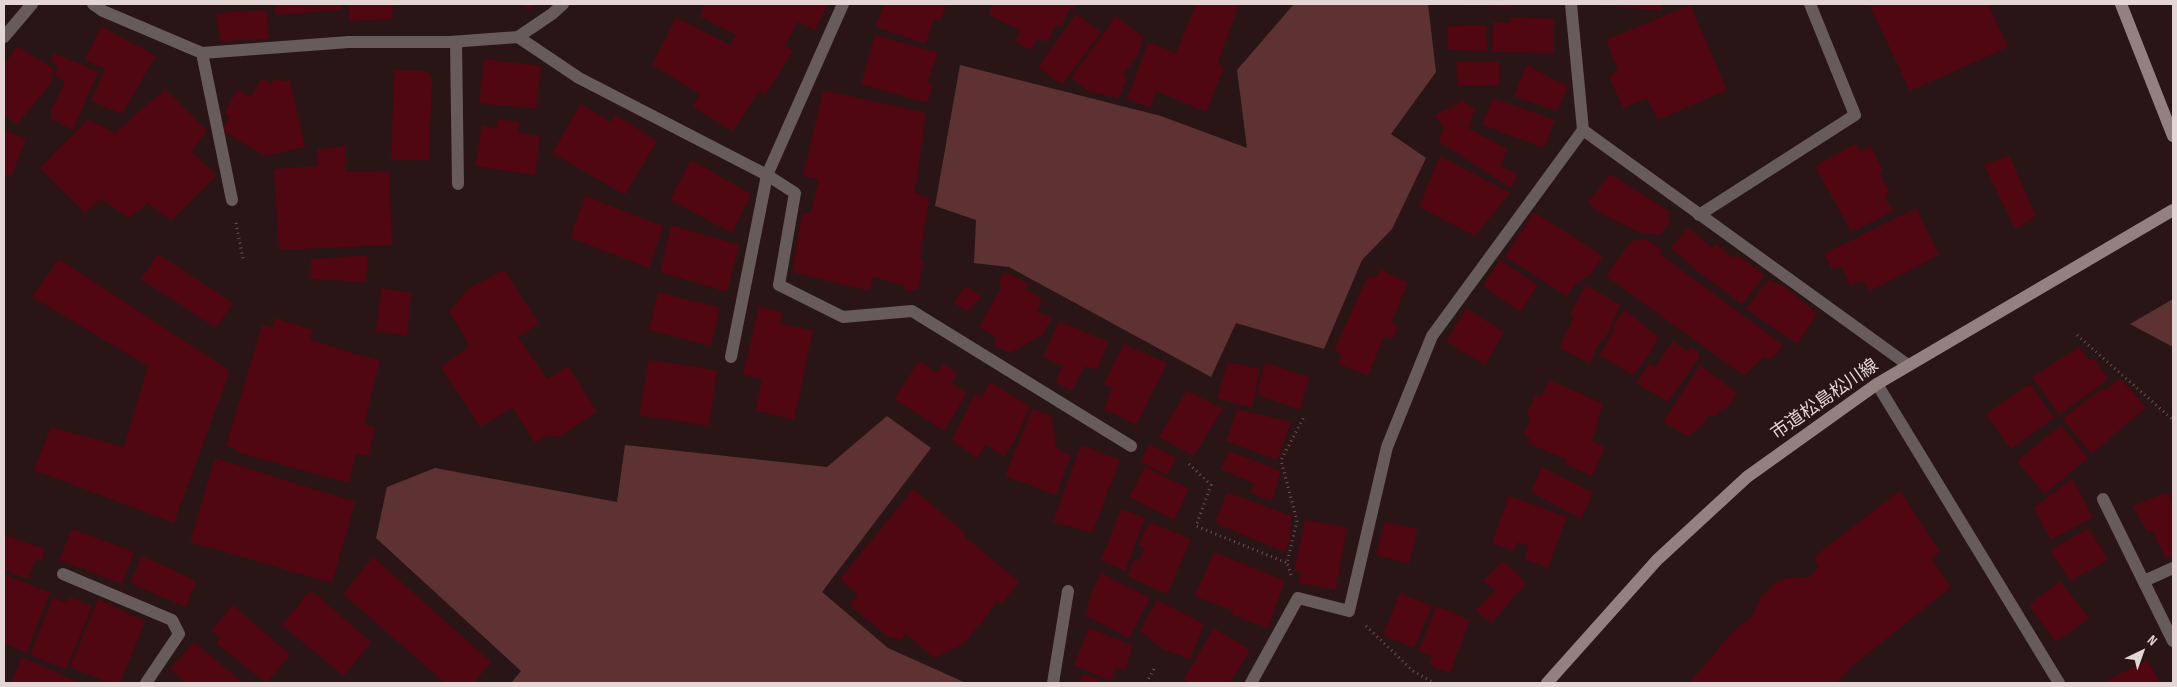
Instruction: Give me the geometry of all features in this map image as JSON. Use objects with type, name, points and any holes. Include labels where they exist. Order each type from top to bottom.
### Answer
[{"type":"street","points":[[4,37],[32,4]]},
{"type":"street","points":[[93,4],[103,11],[202,52],[348,42],[456,42],[518,37],[564,4]]},
{"type":"street","points":[[731,357],[767,176],[843,4]]},
{"type":"street","points":[[1251,683],[1298,598],[1349,611],[1387,447],[1432,336],[1583,130],[1571,4]]},
{"type":"street","points":[[1699,215],[1855,115],[1810,4]]},
{"type":"street","points":[[2122,4],[2173,136]]},
{"type":"street","points":[[518,37],[578,78],[767,176],[795,193],[778,285],[843,317],[912,311],[1131,446]]},
{"type":"street","points":[[456,42],[458,184]]},
{"type":"street","points":[[202,52],[232,200]]},
{"type":"street","points":[[1583,130],[1908,365]]},
{"type":"street","name":"市道松島松川線","points":[[1547,683],[1630,589],[1698,520],[1747,477],[1877,384],[2173,210]]},
{"type":"street","points":[[1877,384],[2059,683]]},
{"type":"street","points":[[2103,499],[2173,641]]},
{"type":"street","points":[[2144,581],[2173,568]]},
{"type":"street","points":[[64,574],[172,620],[178,634],[146,683]]},
{"type":"street","points":[[1053,683],[1068,591]]},
{"type":"path","points":[[232,200],[243,259]]},
{"type":"path","points":[[2077,335],[2173,420]]},
{"type":"path","points":[[1298,598],[1287,563],[1297,521],[1281,460],[1305,415]]},
{"type":"path","points":[[1190,464],[1211,485],[1196,526],[1287,563]]},
{"type":"path","points":[[1349,611],[1413,671],[1434,683]]},
{"type":"path","points":[[1146,683],[1154,669]]},
{"type":"shaded area","points":[[1294,4],[1428,4],[1436,72],[1391,134],[1426,158],[1392,229],[1362,260],[1324,349],[1236,323],[1211,377],[1009,267],[974,263],[976,220],[935,206],[960,65],[1161,116],[1247,148],[1237,70]]},
{"type":"shaded area","points":[[2173,299],[2173,347],[2130,324]]},
{"type":"shaded area","points":[[887,416],[931,448],[822,592],[888,648],[966,683],[511,683],[521,671],[376,538],[387,487],[435,468],[617,502],[625,445],[827,467]]},
{"type":"building","points":[[275,4],[342,4],[342,10],[275,15]]},
{"type":"building","points":[[348,4],[394,4],[391,19],[349,21]]},
{"type":"building","points":[[521,4],[535,4],[530,10]]},
{"type":"building","points":[[705,4],[828,4],[815,30],[798,22],[784,46],[793,51],[766,94],[759,91],[733,131],[693,107],[700,94],[652,65],[676,17],[730,45],[736,35],[699,16]]},
{"type":"building","points":[[884,4],[946,4],[941,20],[935,18],[925,44],[876,27]]},
{"type":"building","points":[[993,4],[1076,4],[1074,9],[1070,8],[1061,26],[1056,25],[1047,42],[1037,39],[1031,50],[1014,42],[1021,31],[988,14]]},
{"type":"building","points":[[1196,4],[1239,4],[1218,63],[1224,68],[1206,112],[1156,91],[1150,108],[1127,99],[1148,42],[1176,53]]},
{"type":"building","points":[[1512,4],[1512,7],[1452,5]]},
{"type":"building","points":[[1662,4],[1662,11],[1602,5]]},
{"type":"building","points":[[1869,4],[1988,4],[2008,47],[1910,91]]},
{"type":"building","points":[[1690,5],[1727,90],[1658,120],[1647,98],[1623,108],[1609,77],[1618,70],[1606,40]]},
{"type":"building","points":[[266,10],[269,39],[220,41],[216,13]]},
{"type":"building","points":[[1076,14],[1101,32],[1062,85],[1038,67]]},
{"type":"building","points":[[1116,16],[1143,37],[1138,55],[1123,75],[1127,79],[1119,98],[1090,92],[1071,78]]},
{"type":"building","points":[[1511,17],[1554,19],[1554,53],[1492,52],[1493,22],[1510,23]]},
{"type":"building","points":[[1486,25],[1487,51],[1448,50],[1448,26]]},
{"type":"building","points":[[101,26],[156,56],[122,114],[91,101],[105,69],[85,60]]},
{"type":"building","points":[[875,35],[938,53],[927,83],[933,84],[927,103],[861,84]]},
{"type":"building","points":[[17,46],[54,69],[50,84],[17,125],[4,115],[4,65]]},
{"type":"building","points":[[54,53],[98,72],[73,130],[51,119],[51,111],[65,82],[55,76],[58,67],[50,61]]},
{"type":"building","points":[[484,59],[541,66],[536,109],[479,103]]},
{"type":"building","points":[[1456,61],[1499,61],[1499,86],[1458,85]]},
{"type":"building","points":[[1527,65],[1568,87],[1557,111],[1514,96]]},
{"type":"building","points":[[394,70],[427,71],[432,79],[429,160],[391,160]]},
{"type":"building","points":[[262,78],[271,84],[275,78],[283,81],[290,80],[305,147],[265,156],[221,130],[230,117],[224,113],[238,89],[250,97]]},
{"type":"building","points":[[165,89],[207,131],[191,151],[217,175],[171,221],[148,203],[129,218],[101,199],[85,213],[40,168],[88,119],[115,133]]},
{"type":"building","points":[[823,90],[926,113],[915,193],[929,198],[920,258],[923,263],[918,289],[905,292],[905,286],[873,277],[869,291],[792,272],[802,214],[810,214],[819,179],[803,176]]},
{"type":"building","points":[[1493,98],[1555,120],[1544,148],[1482,125]]},
{"type":"building","points":[[1462,100],[1475,109],[1468,128],[1507,149],[1501,166],[1517,175],[1511,188],[1438,141],[1444,129],[1435,115]]},
{"type":"building","points":[[581,104],[611,122],[616,115],[657,141],[625,195],[552,153]]},
{"type":"building","points":[[498,119],[519,122],[518,133],[540,136],[535,175],[475,166],[482,125],[496,129]]},
{"type":"building","points":[[4,130],[26,139],[11,177],[4,174]]},
{"type":"building","points":[[1855,144],[1861,151],[1871,147],[1883,171],[1880,174],[1889,191],[1884,196],[1893,211],[1851,232],[1815,166]]},
{"type":"building","points":[[345,146],[346,172],[389,171],[392,245],[279,250],[274,169],[318,166],[318,149]]},
{"type":"building","points":[[2009,155],[2036,216],[2015,229],[1984,165]]},
{"type":"building","points":[[1440,156],[1510,193],[1475,236],[1419,207]]},
{"type":"building","points":[[691,160],[751,194],[732,233],[670,200]]},
{"type":"building","points":[[1610,174],[1670,212],[1668,217],[1670,222],[1660,235],[1641,233],[1602,214],[1588,203]]},
{"type":"building","points":[[585,196],[663,226],[649,268],[570,238]]},
{"type":"building","points":[[1916,208],[1939,255],[1870,291],[1862,281],[1851,286],[1841,266],[1832,269],[1824,254]]},
{"type":"building","points":[[1534,212],[1603,256],[1590,275],[1576,283],[1567,296],[1505,257]]},
{"type":"building","points":[[671,225],[739,245],[727,292],[660,272]]},
{"type":"building","points":[[1688,227],[1712,248],[1716,244],[1733,258],[1737,255],[1765,275],[1742,304],[1696,270],[1671,248]]},
{"type":"building","points":[[1646,239],[1661,250],[1660,254],[1783,345],[1777,353],[1769,360],[1765,356],[1744,376],[1606,276],[1631,241]]},
{"type":"building","points":[[158,254],[233,303],[216,328],[141,279]]},
{"type":"building","points":[[368,255],[366,282],[310,279],[311,259]]},
{"type":"building","points":[[59,259],[230,371],[174,523],[34,470],[51,427],[124,447],[148,366],[32,297]]},
{"type":"building","points":[[1500,260],[1538,285],[1520,312],[1483,286]]},
{"type":"building","points":[[1380,269],[1408,283],[1391,322],[1398,326],[1393,338],[1384,336],[1368,376],[1337,363],[1342,354],[1334,350],[1368,276],[1376,278]]},
{"type":"building","points":[[504,270],[539,324],[518,337],[547,379],[568,366],[597,412],[559,437],[548,435],[535,443],[512,408],[480,427],[441,367],[470,346],[449,311],[471,287]]},
{"type":"building","points":[[1005,272],[1029,284],[1025,289],[1042,299],[1037,311],[1052,318],[1042,335],[1010,353],[994,345],[996,337],[979,327],[1002,287],[998,283]]},
{"type":"building","points":[[1768,280],[1786,287],[1817,314],[1797,344],[1746,309]]},
{"type":"building","points":[[1586,285],[1620,305],[1604,341],[1601,339],[1590,363],[1559,348],[1574,317],[1570,314]]},
{"type":"building","points":[[965,286],[981,296],[968,312],[954,303]]},
{"type":"building","points":[[381,288],[411,293],[407,336],[376,331]]},
{"type":"building","points":[[658,292],[720,308],[711,346],[649,330]]},
{"type":"building","points":[[759,306],[783,313],[780,323],[813,331],[794,420],[755,410],[762,380],[743,374]]},
{"type":"building","points":[[1466,308],[1504,332],[1485,365],[1446,341]]},
{"type":"building","points":[[1625,310],[1658,337],[1649,355],[1633,375],[1599,355],[1615,329],[1612,326]]},
{"type":"building","points":[[275,318],[313,330],[310,340],[380,361],[364,424],[375,428],[369,456],[356,454],[349,483],[236,452],[236,448],[226,446],[262,325],[272,328]]},
{"type":"building","points":[[1059,321],[1108,342],[1097,370],[1085,366],[1072,391],[1055,382],[1063,366],[1043,357]]},
{"type":"building","points":[[1673,341],[1687,351],[1691,347],[1701,355],[1668,402],[1636,383],[1649,363],[1655,367]]},
{"type":"building","points":[[1124,344],[1167,363],[1136,425],[1104,409],[1112,388],[1104,384]]},
{"type":"building","points":[[2079,347],[2089,360],[2093,358],[2108,379],[2059,415],[2032,377]]},
{"type":"building","points":[[649,360],[717,370],[709,426],[639,415]]},
{"type":"building","points":[[919,361],[937,373],[943,364],[957,373],[952,383],[967,393],[944,431],[894,399]]},
{"type":"building","points":[[1228,362],[1260,369],[1252,408],[1217,398]]},
{"type":"building","points":[[1265,363],[1309,377],[1300,410],[1257,395]]},
{"type":"building","points":[[1700,365],[1737,393],[1727,408],[1722,409],[1716,416],[1709,415],[1703,424],[1689,437],[1663,422]]},
{"type":"building","points":[[2120,378],[2146,407],[2092,454],[2062,419],[2102,388],[2105,390]]},
{"type":"building","points":[[1549,380],[1603,404],[1592,441],[1605,447],[1592,476],[1565,464],[1567,460],[1528,443],[1530,438],[1524,435],[1531,417],[1526,416],[1535,395],[1542,396]]},
{"type":"building","points":[[990,382],[1030,406],[1016,438],[1004,457],[986,444],[977,458],[952,440],[975,393],[982,397]]},
{"type":"building","points":[[2030,384],[2054,418],[2011,449],[1986,414]]},
{"type":"building","points":[[1187,390],[1223,409],[1193,456],[1159,437]]},
{"type":"building","points":[[1032,409],[1052,416],[1056,448],[1071,456],[1056,495],[1005,476]]},
{"type":"building","points":[[1237,409],[1291,422],[1277,460],[1226,441]]},
{"type":"building","points":[[2061,425],[2088,458],[2045,494],[2017,461]]},
{"type":"building","points":[[1149,444],[1176,458],[1167,475],[1140,462]]},
{"type":"building","points":[[1081,445],[1120,460],[1092,533],[1053,522]]},
{"type":"building","points":[[1229,451],[1281,471],[1272,501],[1251,493],[1253,483],[1221,469]]},
{"type":"building","points":[[215,458],[355,502],[332,583],[190,542]]},
{"type":"building","points":[[1145,467],[1189,489],[1174,520],[1129,497]]},
{"type":"building","points":[[1542,467],[1593,493],[1581,519],[1531,492]]},
{"type":"building","points":[[2072,478],[2093,517],[2051,540],[2034,508]]},
{"type":"building","points":[[913,489],[964,532],[965,537],[1019,582],[1002,604],[997,600],[987,616],[962,645],[934,658],[905,634],[901,640],[888,637],[850,605],[858,595],[840,579]]},
{"type":"building","points":[[1900,491],[1940,552],[1931,558],[1951,587],[1858,661],[1836,683],[1689,683],[1732,633],[1753,615],[1761,596],[1778,581],[1789,578],[1809,577],[1819,567],[1816,562],[1816,555]]},
{"type":"building","points":[[1227,492],[1291,516],[1290,540],[1284,552],[1215,523]]},
{"type":"building","points":[[2167,492],[2173,499],[2173,556],[2166,559],[2152,530],[2147,532],[2133,506]]},
{"type":"building","points":[[1509,496],[1567,517],[1548,568],[1524,559],[1529,546],[1517,542],[1514,551],[1492,543]]},
{"type":"building","points":[[1121,509],[1145,518],[1125,571],[1101,560]]},
{"type":"building","points":[[1305,520],[1347,527],[1336,590],[1299,583],[1301,572],[1294,572]]},
{"type":"building","points":[[1149,522],[1191,539],[1167,594],[1127,576],[1134,560],[1139,561],[1144,548],[1139,545]]},
{"type":"building","points":[[1385,522],[1418,529],[1409,564],[1376,555]]},
{"type":"building","points":[[2089,528],[2108,560],[2070,581],[2050,550]]},
{"type":"building","points":[[72,529],[134,552],[122,584],[59,560]]},
{"type":"building","points":[[4,535],[45,549],[42,561],[36,559],[28,579],[4,570]]},
{"type":"building","points":[[1214,552],[1285,581],[1268,628],[1232,615],[1233,611],[1195,596]]},
{"type":"building","points":[[142,556],[196,581],[186,607],[130,583]]},
{"type":"building","points":[[373,557],[491,662],[474,683],[445,683],[343,594]]},
{"type":"building","points":[[1503,561],[1526,583],[1492,623],[1475,611],[1495,590],[1483,581]]},
{"type":"building","points":[[1101,573],[1150,598],[1129,638],[1086,616],[1090,595]]},
{"type":"building","points":[[4,574],[50,593],[27,653],[4,643]]},
{"type":"building","points":[[2060,581],[2089,618],[2056,642],[2029,605]]},
{"type":"building","points":[[311,590],[371,642],[344,676],[282,625]]},
{"type":"building","points":[[1400,593],[1432,606],[1414,648],[1383,635]]},
{"type":"building","points":[[70,597],[92,606],[66,669],[30,655],[53,598],[66,603]]},
{"type":"building","points":[[98,599],[145,621],[120,683],[109,683],[70,667]]},
{"type":"building","points":[[1157,600],[1204,624],[1190,659],[1163,649],[1140,631]]},
{"type":"building","points":[[233,605],[290,655],[266,683],[216,643],[221,637],[211,631]]},
{"type":"building","points":[[1437,606],[1470,620],[1450,673],[1429,665],[1432,656],[1418,651]]},
{"type":"building","points":[[1089,628],[1133,646],[1125,670],[1116,667],[1111,681],[1074,665]]},
{"type":"building","points":[[1214,628],[1250,650],[1230,683],[1191,683],[1184,679]]},
{"type":"building","points":[[194,642],[243,683],[186,683],[170,669]]},
{"type":"building","points":[[22,657],[80,683],[11,683]]},
{"type":"building","points":[[2147,660],[2160,683],[2102,683]]},
{"type":"building","points":[[1083,674],[1108,683],[1079,683]]}]
